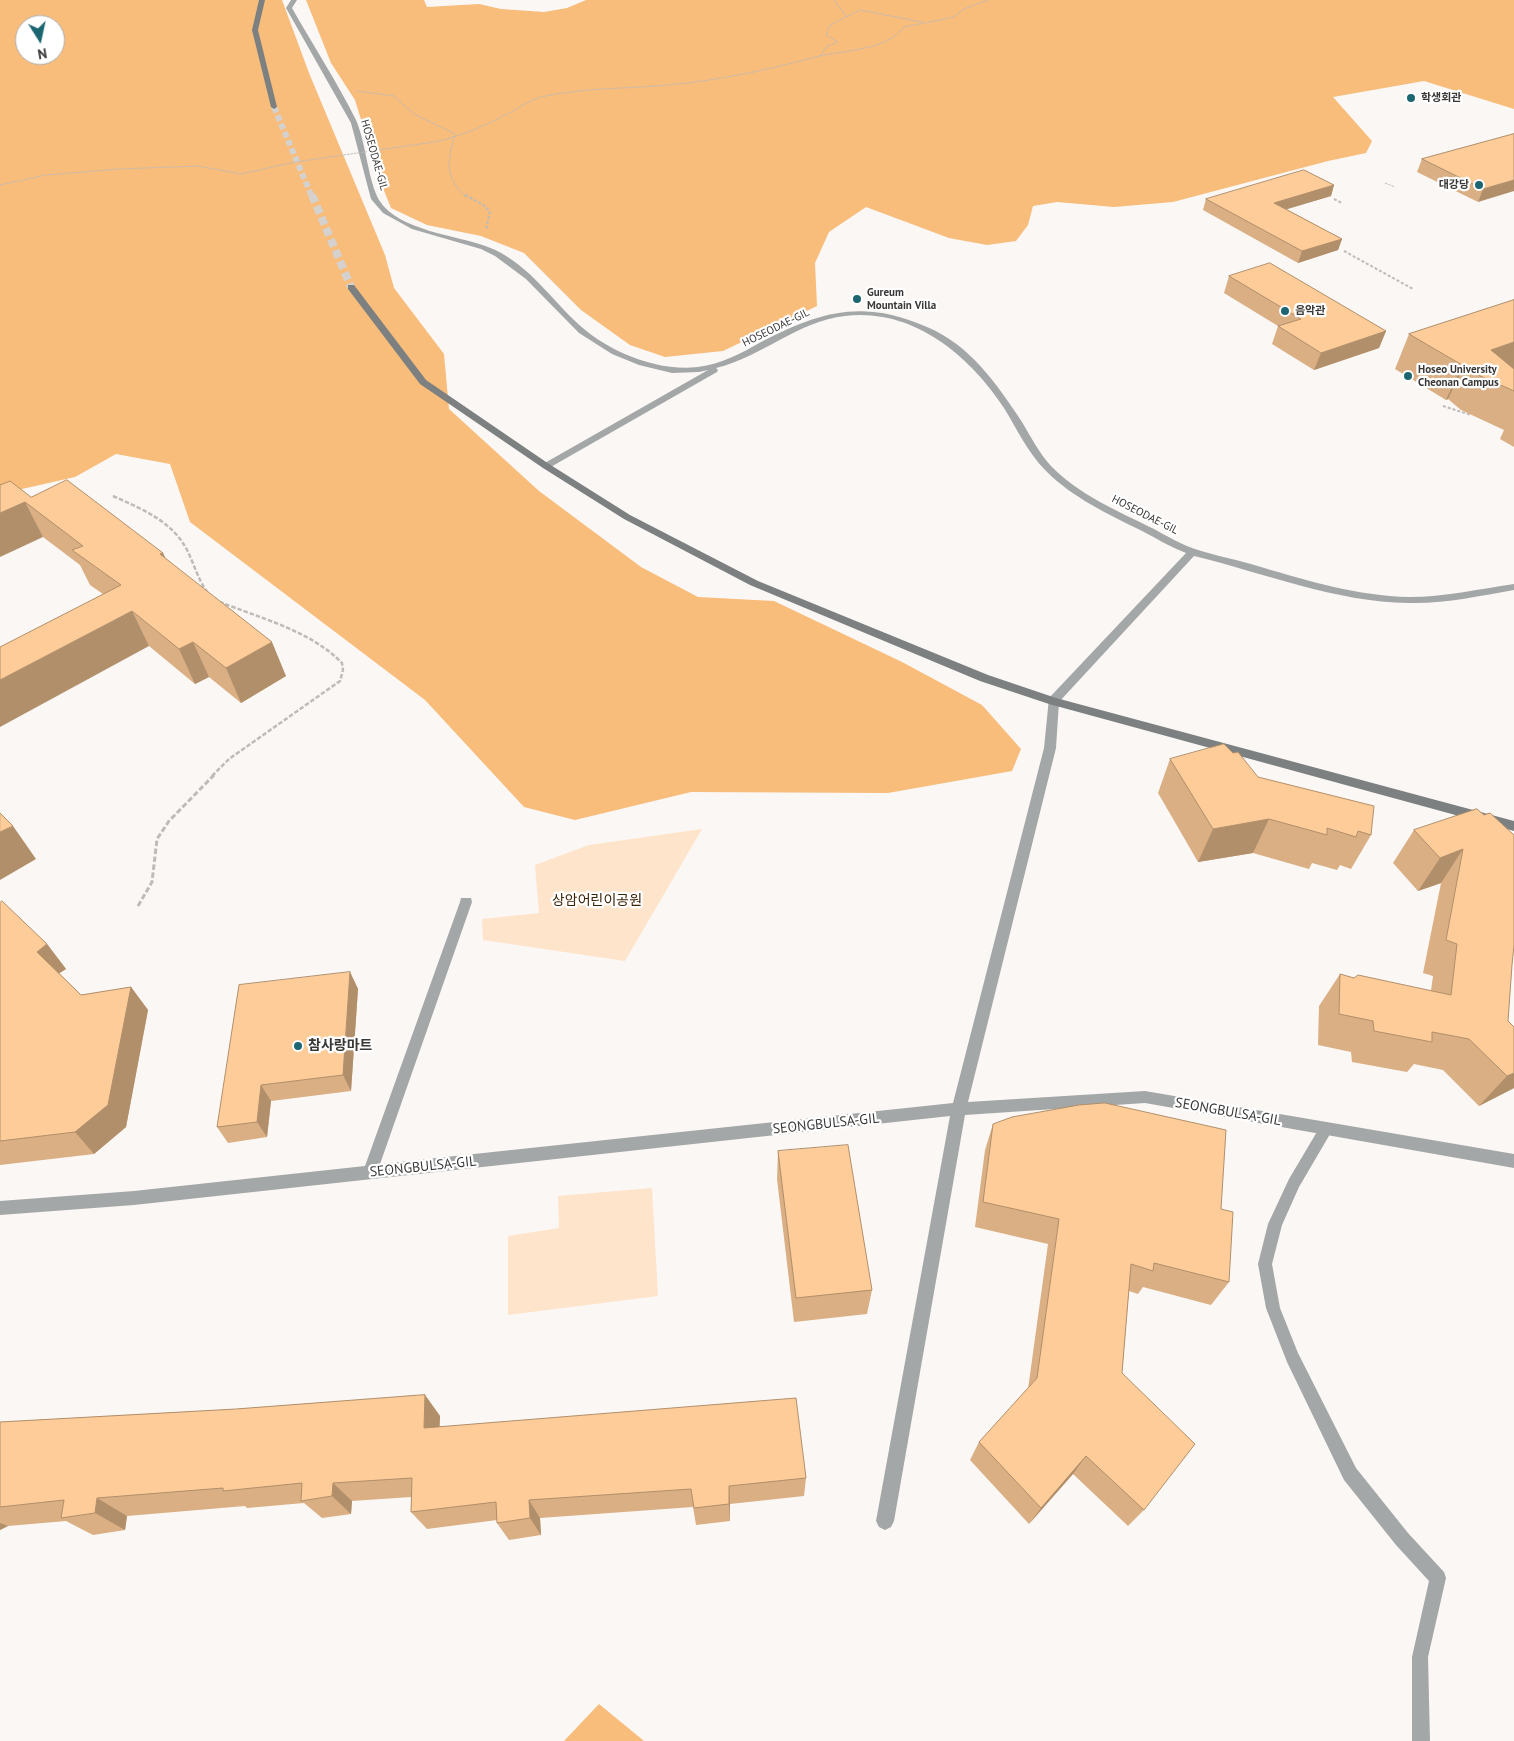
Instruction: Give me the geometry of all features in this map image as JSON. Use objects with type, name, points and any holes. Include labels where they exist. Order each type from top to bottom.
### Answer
[{"type":"street","points":[[262,0],[255,30],[274,107]]},
{"type":"street","name":"HOSEODAE-GIL","points":[[294,0],[289,8],[354,123],[375,199],[382,210],[413,227],[478,246],[520,267],[577,327],[605,348],[644,364],[672,371],[723,364],[740,358],[801,325],[841,313],[881,314],[908,322],[934,333],[958,348],[982,369],[1044,464],[1063,482],[1089,500],[1192,552],[1226,559],[1309,584],[1368,597],[1409,600],[1447,597],[1514,587]]},
{"type":"street","points":[[351,287],[422,382],[546,466],[627,517],[754,582],[984,678],[1053,701],[1514,826]]},
{"type":"street","points":[[546,466],[723,364]]},
{"type":"street","points":[[885,1521],[959,1109],[1050,748],[1053,701],[1192,552]]},
{"type":"street","points":[[370,1173],[466,902]]},
{"type":"street","name":"SEONGBULSA-GIL","points":[[0,1208],[134,1198],[959,1109],[1145,1097],[1514,1161]]},
{"type":"lane","points":[[1326,1129],[1294,1183],[1275,1224],[1265,1264],[1273,1308],[1292,1357],[1350,1474],[1402,1539],[1438,1578],[1420,1657],[1421,1741]]},
{"type":"path","points":[[834,0],[847,17]]},
{"type":"path","points":[[0,185],[46,175],[119,169],[198,166],[242,174],[295,162],[434,142],[452,138],[502,117],[543,96],[591,88],[678,84],[779,67],[820,56],[859,51],[899,34],[904,27],[954,17],[964,9],[988,0]]},
{"type":"path","points":[[820,56],[826,47],[838,42],[826,35],[830,26],[860,10],[923,22]]},
{"type":"path","points":[[336,91],[364,91],[394,96],[414,114],[455,134],[452,138],[447,164],[458,188],[467,196],[486,205],[490,211],[487,229],[478,246]]},
{"type":"path","points":[[1385,183],[1394,188]]},
{"type":"path","points":[[1334,199],[1342,203]]},
{"type":"path","points":[[1344,251],[1413,289]]},
{"type":"path","points":[[1443,406],[1474,416]]},
{"type":"path","points":[[113,496],[156,516],[176,531],[187,550],[197,578],[212,599],[317,643],[342,663],[344,672],[340,681],[229,759],[170,821],[158,839],[152,882],[138,906]]},
{"type":"green space","name":"상암어린이공원","points":[[702,829],[625,961],[483,940],[482,919],[539,913],[535,865],[589,845]]},
{"type":"green space","points":[[652,1188],[658,1296],[508,1315],[508,1236],[559,1228],[558,1196]]},
{"type":"shaded area","points":[[0,0],[282,0],[309,73],[385,255],[394,288],[444,354],[449,409],[539,491],[641,567],[698,597],[774,601],[902,662],[982,705],[1021,749],[1012,771],[888,793],[691,792],[575,820],[524,807],[425,700],[190,522],[170,464],[116,454],[75,477],[0,494]]},
{"type":"shaded area","points":[[306,0],[424,0],[427,7],[479,4],[501,9],[544,12],[567,8],[586,0],[1514,0],[1514,109],[1424,81],[1333,97],[1372,141],[1366,153],[1328,161],[1173,202],[1114,207],[1057,202],[1033,206],[1028,225],[1016,241],[987,245],[949,238],[866,207],[829,232],[815,263],[817,306],[723,351],[665,357],[630,345],[581,310],[524,253],[481,236],[427,225],[391,208],[379,178],[355,100],[331,63]]},
{"type":"shaded area","points":[[599,1704],[644,1741],[564,1741]]},
{"type":"building","points":[[1514,134],[1514,180],[1483,189],[1422,159]]},
{"type":"building","points":[[1304,170],[1334,185],[1274,203],[1342,239],[1302,251],[1206,199]]},
{"type":"building","points":[[1270,263],[1386,331],[1321,353],[1278,326],[1301,319],[1229,276]]},
{"type":"building","points":[[1514,300],[1514,342],[1491,350],[1514,369],[1514,391],[1478,375],[1465,364],[1462,365],[1409,334]]},
{"type":"building","points":[[67,480],[163,553],[160,554],[272,642],[226,668],[193,642],[179,649],[132,611],[0,680],[0,647],[121,585],[72,550],[83,546],[25,502],[0,513],[0,485],[10,481],[31,497]]},
{"type":"building","points":[[1224,744],[1233,753],[1238,752],[1258,777],[1374,806],[1371,835],[1358,831],[1356,837],[1327,828],[1327,835],[1269,819],[1213,829],[1170,759]]},
{"type":"building","points":[[1477,809],[1484,815],[1490,813],[1514,835],[1514,945],[1508,1021],[1514,1027],[1514,1073],[1507,1076],[1469,1039],[1432,1032],[1432,1042],[1374,1031],[1373,1021],[1339,1014],[1340,974],[1354,978],[1358,975],[1451,995],[1457,944],[1446,940],[1463,849],[1440,858],[1414,830]]},
{"type":"building","points":[[0,813],[13,826],[0,832]]},
{"type":"building","points":[[2,901],[47,944],[37,952],[81,995],[131,987],[108,1105],[75,1132],[0,1141],[0,903]]},
{"type":"building","name":"참사랑마트","points":[[350,972],[343,1075],[261,1085],[257,1122],[217,1127],[239,985]]},
{"type":"building","points":[[1105,1103],[1226,1130],[1221,1209],[1233,1212],[1229,1282],[1154,1263],[1153,1271],[1131,1264],[1122,1373],[1195,1444],[1144,1510],[1086,1456],[1041,1508],[979,1442],[1037,1378],[1059,1219],[983,1202],[993,1124],[1012,1117],[1079,1105]]},
{"type":"building","points":[[848,1145],[872,1290],[796,1298],[778,1151]]},
{"type":"building","points":[[425,1395],[424,1428],[796,1398],[806,1478],[729,1486],[729,1504],[694,1508],[691,1489],[529,1500],[530,1518],[497,1523],[496,1502],[411,1512],[412,1478],[333,1483],[332,1496],[301,1501],[302,1483],[223,1491],[223,1488],[97,1498],[95,1513],[61,1518],[64,1500],[0,1507],[0,1422],[236,1409]]},
{"type":"tunnel","points":[[274,107],[312,197]]},
{"type":"tunnel","points":[[312,195],[351,287]]},
{"type":"place","name":"학생회관","points":[[1411,98]]},
{"type":"place","name":"대강당","points":[[1479,185]]},
{"type":"place","name":"Gureum Mountain Villa","points":[[857,299]]},
{"type":"place","name":"음악관","points":[[1285,311]]},
{"type":"place","name":"Hoseo University Cheonan Campus","points":[[1408,376]]},
{"type":"place","name":"참사랑마트","points":[[298,1046]]}]
